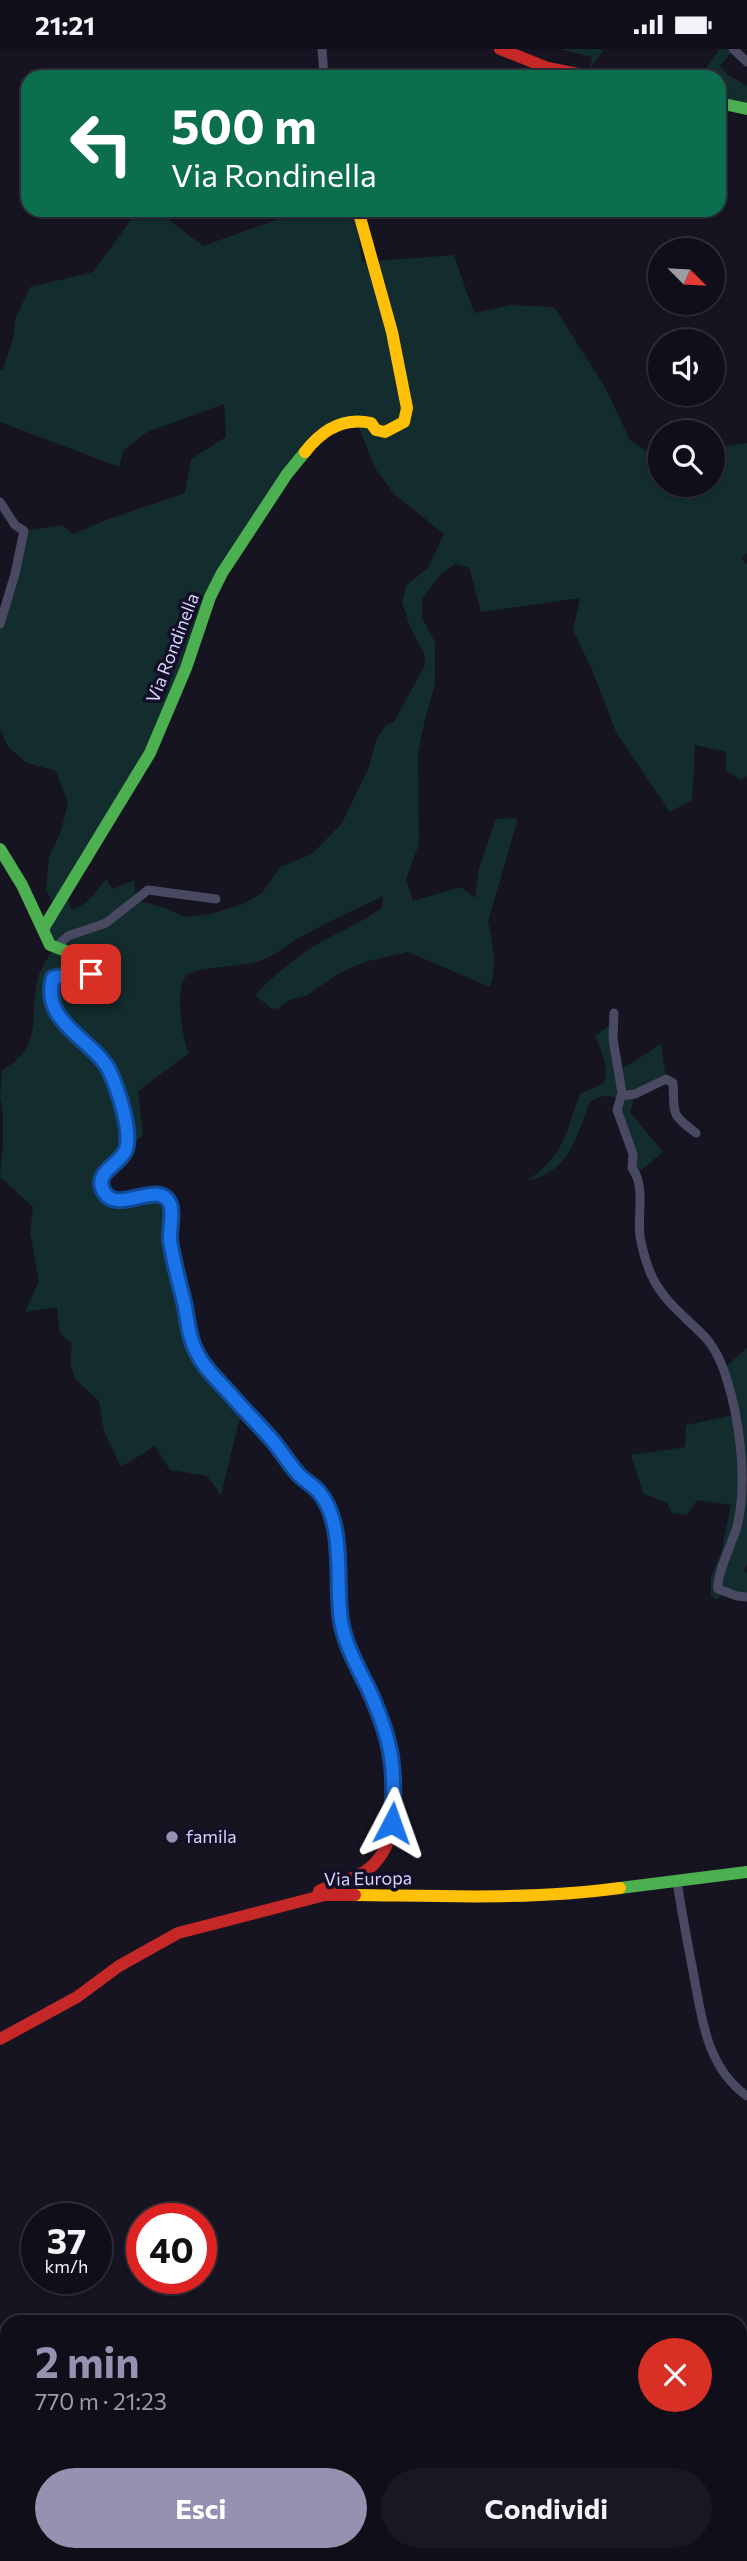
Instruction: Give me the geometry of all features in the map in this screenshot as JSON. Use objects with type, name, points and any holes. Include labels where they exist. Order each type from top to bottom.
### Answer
[{"type":"street","points":[[321,49],[323,70]]},
{"type":"street","points":[[500,49],[558,70]]},
{"type":"street","points":[[733,49],[747,62]]},
{"type":"street","points":[[726,104],[747,109]]},
{"type":"street","name":"Via Rondinella","points":[[43,929],[150,753],[186,668],[210,597],[222,573],[287,474],[309,446],[324,432],[341,423],[356,420],[371,423],[376,431],[385,432],[404,422],[407,408],[392,332],[360,217]]},
{"type":"street","points":[[0,502],[15,524],[24,531],[12,586],[0,624]]},
{"type":"street","points":[[0,849],[22,885],[50,945],[72,954],[85,955],[94,962],[91,974],[67,974],[53,978],[50,989],[51,1000],[58,1015],[109,1070],[121,1102],[127,1148],[122,1157],[103,1175],[101,1186],[104,1194],[117,1201],[156,1195],[165,1197],[170,1204],[170,1244],[190,1338],[206,1371],[271,1439],[300,1476],[320,1493],[329,1511],[338,1559],[343,1629],[392,1750],[394,1773],[392,1823],[382,1854],[365,1871],[353,1878],[329,1885],[319,1891],[318,1896]]},
{"type":"street","points":[[55,948],[68,936],[106,923],[148,890],[216,899]]},
{"type":"street","points":[[614,1013],[613,1039],[620,1070],[621,1096],[617,1110],[632,1154],[632,1168],[639,1187],[640,1236],[650,1273],[673,1308],[710,1343],[727,1377],[734,1406],[740,1442],[741,1500],[738,1521],[717,1581],[718,1589],[747,1597]]},
{"type":"street","points":[[621,1096],[635,1094],[666,1079],[673,1083],[673,1109],[677,1119],[696,1133]]},
{"type":"street","name":"Via Europa","points":[[0,2039],[77,1997],[119,1966],[178,1933],[318,1896],[584,1893],[747,1872]]},
{"type":"street","points":[[677,1881],[703,2029],[717,2063],[738,2090],[747,2096]]},
{"type":"green space","points":[[560,49],[603,51],[590,69],[592,57]]},
{"type":"green space","points":[[720,49],[731,53],[720,66],[724,70],[704,70]]},
{"type":"green space","points":[[726,73],[747,86],[747,104],[726,100]]},
{"type":"green space","points":[[133,217],[165,217],[203,246],[284,217],[356,217],[362,262],[454,255],[474,313],[511,305],[554,307],[605,387],[630,440],[648,452],[648,497],[725,497],[725,446],[747,443],[747,553],[742,559],[747,564],[747,776],[741,780],[726,771],[726,752],[695,745],[692,800],[670,812],[616,732],[593,672],[573,630],[580,598],[481,612],[469,567],[455,564],[440,575],[422,599],[422,618],[435,642],[435,685],[418,753],[419,844],[406,879],[413,901],[461,887],[475,898],[479,868],[496,819],[518,818],[488,922],[494,955],[490,987],[408,952],[364,962],[338,974],[306,996],[289,1000],[278,1009],[271,1008],[255,995],[303,954],[382,907],[383,896],[308,933],[265,959],[193,972],[183,981],[180,1013],[189,1053],[138,1091],[143,1136],[127,1148],[103,1174],[105,1194],[165,1197],[190,1338],[247,1413],[239,1421],[221,1495],[207,1476],[170,1470],[155,1446],[121,1467],[104,1431],[99,1401],[76,1380],[70,1364],[72,1344],[60,1333],[57,1307],[25,1312],[39,1281],[30,1232],[33,1207],[0,1177],[3,1144],[0,1097],[2,1070],[15,1061],[29,1041],[38,977],[54,948],[43,929],[55,908],[46,889],[49,857],[61,831],[68,803],[56,771],[27,763],[8,747],[0,729],[0,624],[24,531],[62,525],[73,534],[185,493],[191,459],[226,437],[224,404],[147,432],[123,451],[119,467],[0,422],[0,370],[3,370],[14,335],[15,320],[30,287],[93,272]],"holes":[[[356,420],[375,468],[394,494],[444,534],[428,568],[407,585],[402,602],[410,627],[424,653],[425,665],[394,722],[386,725],[376,740],[369,767],[342,823],[312,854],[280,867],[262,893],[243,904],[210,914],[184,917],[166,908],[136,900],[134,880],[113,889],[106,879],[87,901],[72,910],[65,892],[150,753],[222,573],[324,432]]]},
{"type":"green space","points":[[614,1022],[620,1070],[661,1044],[666,1079],[635,1094],[630,1112],[663,1152],[636,1174],[619,1100],[608,1096],[601,1097],[590,1102],[575,1140],[562,1161],[542,1176],[527,1181],[557,1152],[580,1094],[604,1083],[605,1066],[595,1036]]},
{"type":"green space","points":[[747,1348],[747,1564],[744,1571],[747,1573],[747,1597],[726,1592],[716,1600],[711,1596],[711,1576],[721,1553],[731,1505],[697,1500],[687,1515],[672,1513],[667,1503],[644,1494],[631,1455],[685,1447],[686,1425],[735,1415],[723,1369]]},
{"type":"traffic: fast","points":[[726,104],[747,109]]},
{"type":"traffic: fast","points":[[43,929],[150,753],[186,668],[210,597],[222,573],[287,474],[305,452]]},
{"type":"traffic: fast","points":[[0,849],[22,885],[50,945],[94,962],[91,974],[53,978],[55,1008],[68,1028],[96,1056],[115,1085],[124,1116],[126,1146]]},
{"type":"traffic: fast","points":[[181,1288],[190,1339],[204,1365],[299,1475],[320,1493],[330,1513],[337,1548],[345,1636],[368,1690]]},
{"type":"traffic: fast","points":[[620,1888],[747,1872]]},
{"type":"traffic: slow","points":[[305,452],[319,437],[342,424],[371,423],[376,430],[385,432],[404,422],[407,408],[392,332],[360,217]]},
{"type":"traffic: slow","points":[[355,1895],[521,1896],[620,1888]]},
{"type":"traffic: jam","points":[[500,49],[558,70]]},
{"type":"traffic: jam","points":[[126,1146],[105,1174],[101,1185],[110,1198],[119,1200],[157,1195],[165,1197],[171,1208],[170,1240],[181,1288]]},
{"type":"traffic: jam","points":[[318,1896],[319,1891],[354,1877],[373,1865],[383,1852],[393,1821],[395,1785],[390,1750],[368,1690]]},
{"type":"traffic: jam","points":[[0,2039],[77,1997],[119,1966],[178,1933],[325,1895],[355,1895]]},
{"type":"place","name":"famila","points":[[172,1837]]},
{"type":"route","points":[[91,974],[67,974],[53,978],[50,989],[51,1000],[58,1015],[109,1070],[121,1102],[127,1148],[122,1157],[103,1175],[101,1186],[104,1194],[117,1201],[156,1195],[165,1197],[170,1204],[170,1244],[190,1338],[206,1371],[271,1439],[300,1476],[320,1493],[329,1511],[338,1559],[341,1622],[392,1750],[392,1823]]}]
